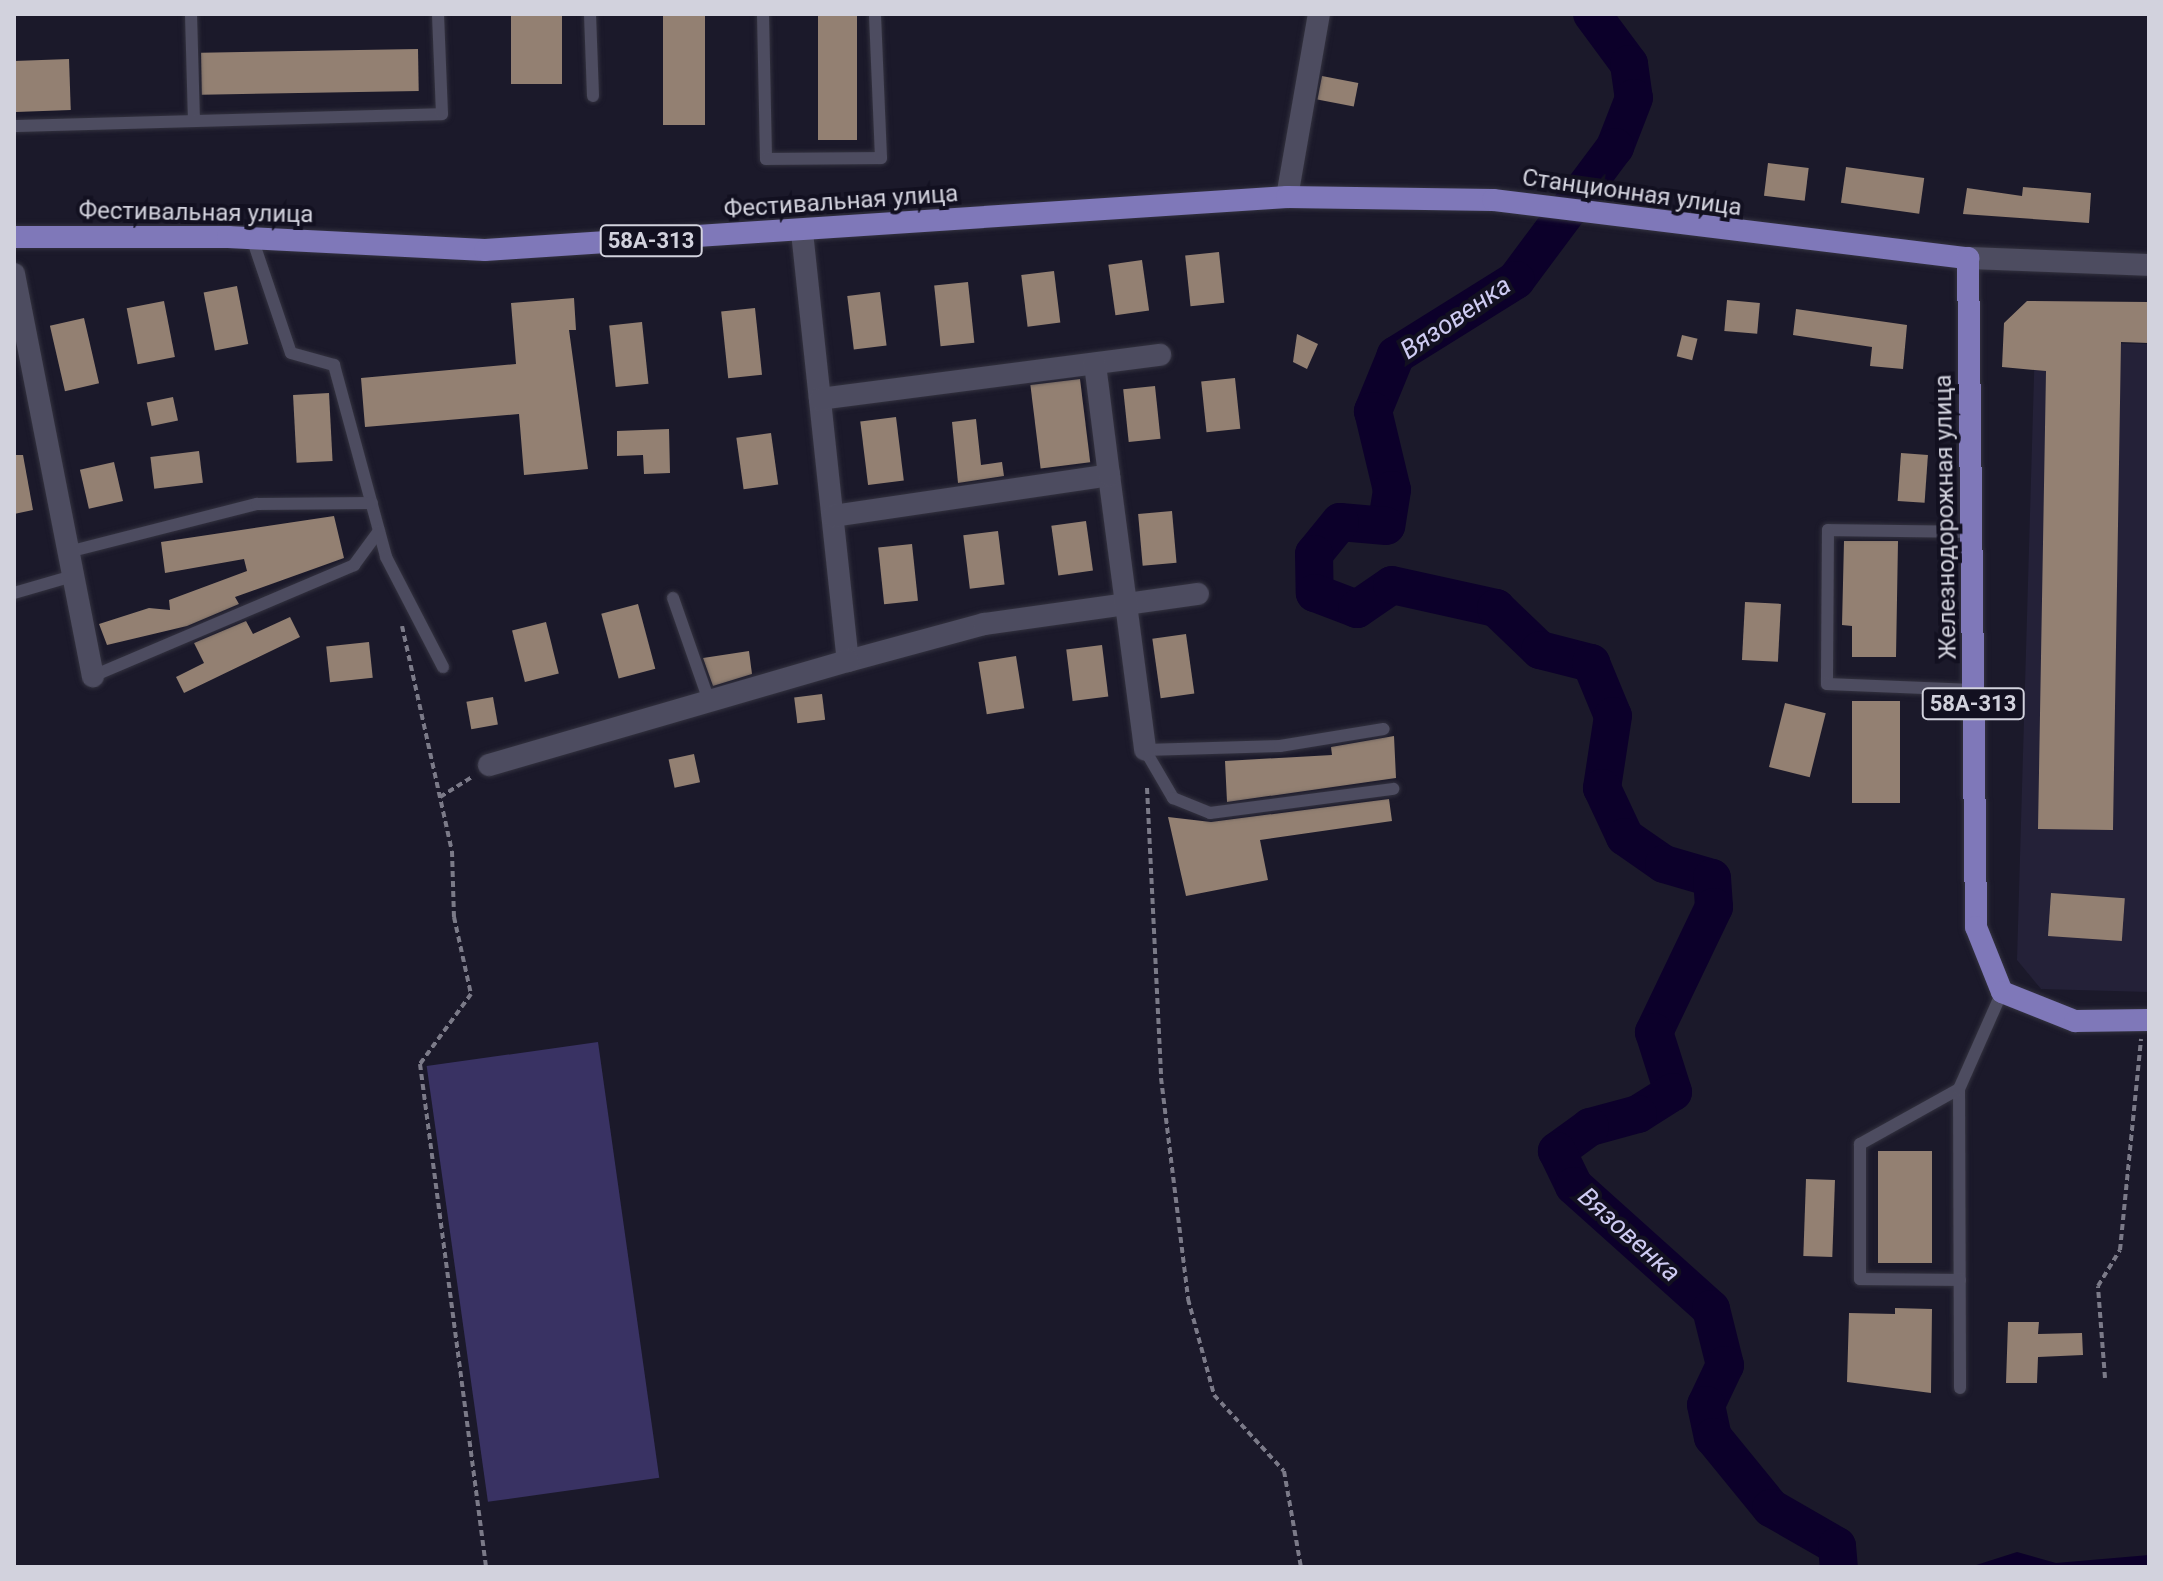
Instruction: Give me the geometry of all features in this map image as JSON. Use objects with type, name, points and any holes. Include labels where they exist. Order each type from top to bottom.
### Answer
[{"type":"main road","name":"Фестивальная улица","points":[[14,237],[252,238],[485,250],[802,232],[1287,197]]},
{"type":"main road","name":"Станционная улица","points":[[1287,197],[1493,200],[1968,258]]},
{"type":"main road","name":"Железнодорожная улица","points":[[1968,258],[1976,927],[2002,992]]},
{"type":"main road","points":[[2002,992],[2075,1021],[2146,1020]]},
{"type":"street","points":[[1287,197],[1319,14]]},
{"type":"street","points":[[802,232],[848,661]]},
{"type":"street","points":[[1968,258],[2149,265]]},
{"type":"street","points":[[14,274],[93,676]]},
{"type":"street","points":[[820,399],[1160,355]]},
{"type":"street","points":[[1095,364],[1145,750]]},
{"type":"street","points":[[833,516],[1109,475]]},
{"type":"street","points":[[489,765],[984,624],[1198,594]]},
{"type":"lane","points":[[191,14],[194,121]]},
{"type":"lane","points":[[14,126],[442,114],[438,14]]},
{"type":"lane","points":[[590,14],[593,96]]},
{"type":"lane","points":[[763,14],[766,159],[881,158],[875,14]]},
{"type":"lane","points":[[252,238],[291,353],[334,365],[379,531],[443,667]]},
{"type":"lane","points":[[68,552],[257,504],[372,503]]},
{"type":"lane","points":[[1972,532],[1828,530],[1827,684],[1973,690]]},
{"type":"lane","points":[[93,676],[354,565],[379,531]]},
{"type":"lane","points":[[14,593],[73,576]]},
{"type":"lane","points":[[673,598],[709,701]]},
{"type":"lane","points":[[1384,729],[1280,746],[1145,750],[1173,798],[1210,813],[1393,789]]},
{"type":"lane","points":[[1960,1388],[1959,1089],[2002,992]]},
{"type":"lane","points":[[1959,1089],[1860,1144],[1860,1279],[1960,1280]]},
{"type":"path","points":[[400,617],[440,797],[471,994],[420,1064],[486,1567]]},
{"type":"path","points":[[1145,750],[1161,1078],[1188,1299],[1214,1395],[1284,1471],[1301,1567]]},
{"type":"path","points":[[440,797],[489,765]]},
{"type":"path","points":[[2105,1378],[2098,1286],[2120,1250],[2146,1020]]},
{"type":"shaded area","points":[[2035,342],[2149,344],[2149,992],[2041,989],[2017,960]]},
{"type":"shaded area","points":[[598,1042],[659,1478],[488,1502],[427,1066]]},
{"type":"shaded area","points":[[2017,1552],[2056,1563],[2149,1555],[2149,1567],[1970,1567]]},
{"type":"building","points":[[511,14],[562,14],[562,84],[511,84]]},
{"type":"building","points":[[663,14],[705,14],[705,125],[663,125]]},
{"type":"building","points":[[818,14],[857,14],[857,140],[818,140]]},
{"type":"building","points":[[418,49],[419,91],[202,95],[201,53]]},
{"type":"building","points":[[69,59],[71,110],[16,112],[14,61]]},
{"type":"building","points":[[1322,76],[1358,83],[1354,107],[1317,100]]},
{"type":"building","points":[[1768,163],[1809,168],[1805,201],[1764,196]]},
{"type":"building","points":[[1846,167],[1924,178],[1919,214],[1841,203]]},
{"type":"building","points":[[2023,187],[2091,193],[2089,223],[1963,214],[1967,188],[2022,196]]},
{"type":"building","points":[[1219,252],[1224,303],[1191,306],[1185,256]]},
{"type":"building","points":[[1142,260],[1149,311],[1115,315],[1108,265]]},
{"type":"building","points":[[1054,271],[1060,323],[1028,327],[1021,275]]},
{"type":"building","points":[[968,282],[974,343],[941,346],[934,286]]},
{"type":"building","points":[[237,286],[248,344],[215,350],[204,292]]},
{"type":"building","points":[[880,292],[887,346],[854,350],[847,296]]},
{"type":"building","points":[[574,298],[576,330],[569,330],[588,469],[524,475],[519,414],[365,427],[361,378],[516,364],[511,303]]},
{"type":"building","points":[[1727,300],[1760,303],[1757,334],[1724,331]]},
{"type":"building","points":[[164,301],[175,357],[138,364],[127,308]]},
{"type":"building","points":[[2027,301],[2149,302],[2149,343],[2121,342],[2113,830],[2038,829],[2046,371],[2002,367],[2004,323]]},
{"type":"building","points":[[755,308],[762,375],[728,378],[721,312]]},
{"type":"building","points":[[1796,309],[1907,325],[1903,369],[1870,366],[1872,347],[1793,335]]},
{"type":"building","points":[[84,318],[99,383],[65,391],[50,326]]},
{"type":"building","points":[[642,322],[648,384],[616,387],[609,325]]},
{"type":"building","points":[[1297,334],[1318,344],[1307,369],[1293,362]]},
{"type":"building","points":[[1682,335],[1698,339],[1692,360],[1677,356]]},
{"type":"building","points":[[1235,378],[1240,429],[1207,432],[1201,382]]},
{"type":"building","points":[[1080,379],[1090,462],[1041,468],[1030,385]]},
{"type":"building","points":[[1155,386],[1161,439],[1129,442],[1123,389]]},
{"type":"building","points":[[329,393],[333,461],[297,463],[293,395]]},
{"type":"building","points":[[173,397],[178,420],[152,426],[147,403]]},
{"type":"building","points":[[896,417],[904,481],[868,485],[860,421]]},
{"type":"building","points":[[976,419],[981,465],[1002,462],[1004,476],[958,483],[952,422]]},
{"type":"building","points":[[669,429],[670,473],[644,474],[643,455],[617,456],[617,431]]},
{"type":"building","points":[[771,433],[778,484],[744,489],[736,438]]},
{"type":"building","points":[[199,451],[203,483],[154,489],[150,457]]},
{"type":"building","points":[[1901,453],[1928,455],[1925,503],[1898,501]]},
{"type":"building","points":[[14,455],[23,455],[33,510],[14,514]]},
{"type":"building","points":[[114,462],[123,501],[89,509],[80,470]]},
{"type":"building","points":[[1172,511],[1177,563],[1143,566],[1138,514]]},
{"type":"building","points":[[334,516],[344,558],[235,597],[239,604],[187,626],[107,645],[99,624],[149,608],[170,610],[169,600],[247,571],[244,559],[165,573],[161,542]]},
{"type":"building","points":[[1086,521],[1093,571],[1058,575],[1051,526]]},
{"type":"building","points":[[998,531],[1005,585],[970,589],[963,535]]},
{"type":"building","points":[[1844,541],[1898,541],[1896,657],[1852,657],[1852,626],[1842,625]]},
{"type":"building","points":[[912,544],[918,601],[884,604],[878,548]]},
{"type":"building","points":[[1745,602],[1781,604],[1778,662],[1742,660]]},
{"type":"building","points":[[638,604],[655,669],[619,679],[601,614]]},
{"type":"building","points":[[290,617],[300,637],[184,693],[176,677],[204,663],[194,643],[246,621],[253,634]]},
{"type":"building","points":[[546,622],[559,673],[525,682],[512,630]]},
{"type":"building","points":[[1186,634],[1194,693],[1161,698],[1152,639]]},
{"type":"building","points":[[369,642],[373,678],[330,682],[326,646]]},
{"type":"building","points":[[1102,645],[1108,697],[1073,701],[1066,649]]},
{"type":"building","points":[[749,651],[752,674],[713,686],[703,658]]},
{"type":"building","points":[[1016,656],[1024,708],[987,714],[978,662]]},
{"type":"building","points":[[822,694],[825,720],[797,723],[794,697]]},
{"type":"building","points":[[493,697],[498,725],[471,729],[466,702]]},
{"type":"building","points":[[1852,701],[1900,701],[1900,803],[1852,803]]},
{"type":"building","points":[[1785,703],[1826,713],[1810,777],[1769,767]]},
{"type":"building","points":[[1394,736],[1396,778],[1227,802],[1225,761],[1332,755],[1331,747]]},
{"type":"building","points":[[694,754],[700,782],[675,788],[669,759]]},
{"type":"building","points":[[1389,799],[1392,821],[1260,840],[1268,880],[1186,896],[1168,817],[1211,822]]},
{"type":"building","points":[[2051,893],[2125,898],[2122,941],[2048,936]]},
{"type":"building","points":[[1878,1151],[1932,1151],[1932,1263],[1878,1263]]},
{"type":"building","points":[[1806,1179],[1835,1180],[1832,1257],[1803,1256]]},
{"type":"building","points":[[1895,1308],[1932,1309],[1931,1393],[1847,1382],[1849,1313],[1895,1314]]},
{"type":"building","points":[[2008,1322],[2039,1322],[2038,1334],[2082,1333],[2083,1355],[2038,1357],[2037,1383],[2006,1383]]},
{"type":"waterway","name":"Вязовенка","points":[[1592,14],[1629,64],[1634,98],[1615,147],[1516,280],[1396,355],[1373,411],[1392,490],[1386,526],[1340,522],[1314,554],[1315,593],[1357,609],[1392,585],[1496,608],[1540,650],[1591,663],[1613,716],[1602,788],[1625,837],[1664,864],[1712,878],[1714,907],[1654,1032],[1673,1092],[1638,1114],[1590,1127],[1557,1151],[1574,1186],[1711,1309],[1725,1365],[1706,1405],[1713,1437],[1771,1508],[1837,1546],[1839,1567]]}]
